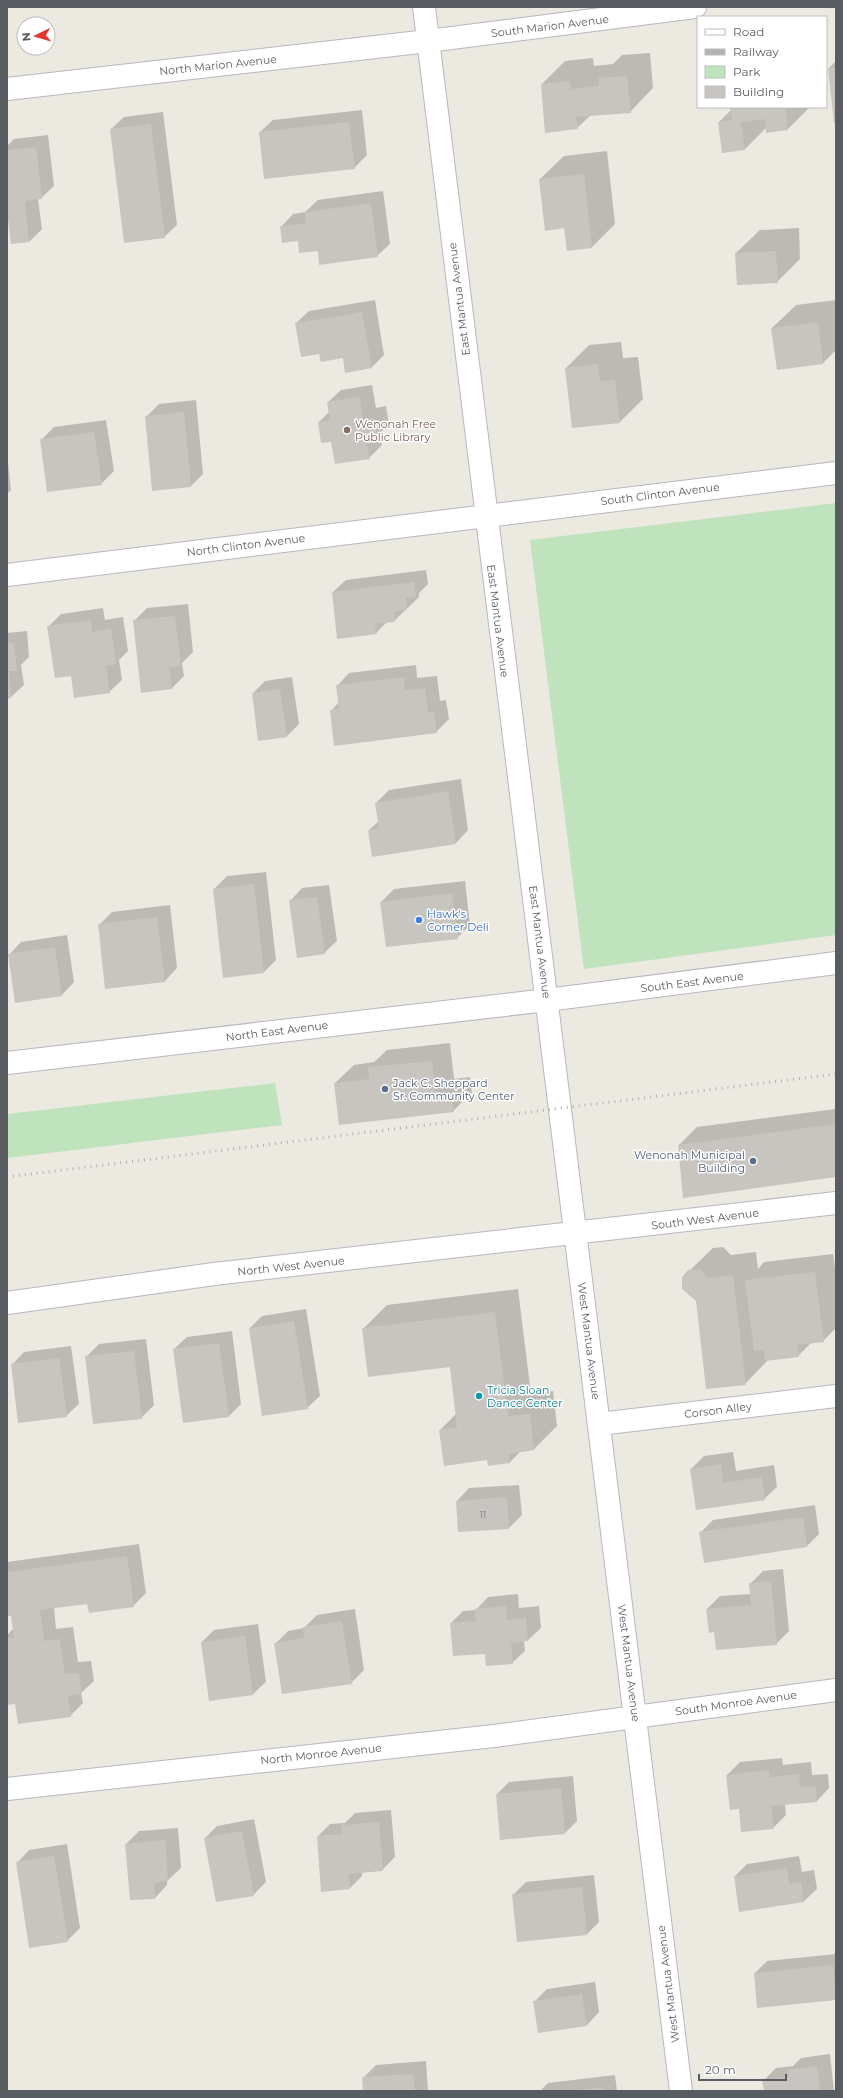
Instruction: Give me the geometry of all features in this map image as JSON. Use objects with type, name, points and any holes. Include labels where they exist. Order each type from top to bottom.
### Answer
[{"type":"street","name":"East Mantua Avenue","points":[[424,7],[485,516],[547,1000],[575,1234]]},
{"type":"street","name":"South Marion Avenue","points":[[428,41],[695,7]]},
{"type":"street","name":"North Marion Avenue","points":[[7,89],[428,41]]},
{"type":"street","name":"South Clinton Avenue","points":[[485,516],[836,473]]},
{"type":"street","name":"North Clinton Avenue","points":[[7,575],[485,516]]},
{"type":"street","name":"South East Avenue","points":[[547,1000],[836,963]]},
{"type":"street","name":"North East Avenue","points":[[7,1062],[547,1000]]},
{"type":"street","name":"South West Avenue","points":[[575,1234],[836,1203]]},
{"type":"street","name":"North West Avenue","points":[[7,1303],[214,1274],[575,1234]]},
{"type":"street","name":"West Mantua Avenue","points":[[575,1234],[681,2091]]},
{"type":"street","name":"Corson Alley","points":[[599,1424],[836,1396]]},
{"type":"street","name":"South Monroe Avenue","points":[[635,1717],[836,1690]]},
{"type":"street","name":"North Monroe Avenue","points":[[7,1789],[494,1736],[635,1717]]},
{"type":"green space","points":[[836,503],[836,935],[584,969],[530,540]]},
{"type":"green space","points":[[275,1083],[282,1125],[7,1158],[7,1114]]},
{"type":"building","points":[[836,67],[836,122],[834,123],[828,68]]},
{"type":"building","points":[[627,76],[631,113],[576,117],[578,129],[545,133],[541,84],[570,81],[571,89],[599,86],[598,78]]},
{"type":"building","points":[[730,108],[785,108],[788,130],[766,133],[765,119],[741,122],[745,150],[722,153],[718,122],[732,120]]},
{"type":"building","points":[[349,122],[355,169],[264,179],[259,132]]},
{"type":"building","points":[[151,124],[165,238],[124,243],[110,129]]},
{"type":"building","points":[[36,147],[42,199],[25,201],[29,242],[11,244],[7,211],[7,150]]},
{"type":"building","points":[[584,174],[592,248],[567,251],[564,228],[545,231],[539,179]]},
{"type":"building","points":[[371,203],[378,257],[319,265],[318,251],[299,253],[298,241],[282,243],[280,226],[306,223],[305,212]]},
{"type":"building","points":[[776,251],[778,283],[737,285],[735,253]]},
{"type":"building","points":[[362,312],[372,368],[345,373],[343,358],[321,362],[319,354],[301,357],[295,323]]},
{"type":"building","points":[[818,322],[823,364],[777,370],[771,328]]},
{"type":"building","points":[[598,364],[600,381],[615,380],[620,423],[572,428],[565,368]]},
{"type":"building","name":"Wenonah Free Public Library","points":[[360,397],[363,420],[374,418],[377,438],[366,439],[370,459],[335,464],[331,442],[321,443],[318,422],[330,420],[327,402]]},
{"type":"building","points":[[184,412],[191,487],[152,491],[145,416]]},
{"type":"building","points":[[94,432],[102,485],[47,492],[40,439]]},
{"type":"building","points":[[414,582],[416,597],[406,598],[407,610],[394,612],[395,622],[375,624],[377,634],[337,639],[332,592]]},
{"type":"building","points":[[175,616],[181,666],[169,667],[172,689],[141,693],[133,620]]},
{"type":"building","points":[[91,620],[92,632],[111,629],[116,664],[106,666],[110,693],[74,698],[71,676],[55,678],[47,626]]},
{"type":"building","points":[[7,643],[14,643],[17,671],[9,671],[11,698],[7,699]]},
{"type":"building","points":[[404,677],[405,690],[425,688],[428,713],[434,712],[437,733],[334,746],[330,710],[339,709],[336,685]]},
{"type":"building","points":[[280,689],[287,737],[258,741],[252,693]]},
{"type":"building","points":[[448,791],[456,844],[372,857],[368,830],[379,828],[375,803]]},
{"type":"building","points":[[254,884],[264,973],[223,978],[213,889]]},
{"type":"building","name":"Hawk's Corner Deli","points":[[452,893],[458,939],[386,947],[380,902]]},
{"type":"building","points":[[317,897],[325,954],[297,958],[289,900]]},
{"type":"building","points":[[157,917],[165,982],[105,989],[98,924]]},
{"type":"building","points":[[55,947],[62,996],[15,1003],[8,954]]},
{"type":"building","name":"Jack C. Sheppard Sr. Community Center","points":[[432,1061],[436,1096],[452,1095],[454,1112],[339,1125],[334,1083],[369,1079],[368,1067]]},
{"type":"building","name":"Wenonah Municipal Building","points":[[836,1124],[836,1177],[683,1198],[678,1145]]},
{"type":"building","points":[[700,1269],[708,1278],[733,1275],[746,1385],[706,1389],[696,1301],[682,1289],[682,1277],[688,1270]]},
{"type":"building","points":[[815,1272],[824,1342],[797,1345],[799,1357],[765,1361],[764,1350],[754,1351],[745,1280]]},
{"type":"building","name":"Tricia Sloan Dance Center","points":[[495,1312],[508,1416],[530,1414],[534,1450],[509,1454],[510,1463],[488,1466],[487,1460],[444,1466],[439,1430],[457,1427],[450,1367],[368,1377],[362,1328]]},
{"type":"building","points":[[294,1321],[308,1409],[262,1416],[249,1328]]},
{"type":"building","points":[[219,1343],[229,1417],[183,1423],[173,1349]]},
{"type":"building","points":[[134,1351],[142,1419],[93,1424],[85,1356]]},
{"type":"building","points":[[59,1358],[67,1417],[18,1423],[11,1364]]},
{"type":"building","points":[[721,1464],[723,1483],[762,1477],[765,1500],[696,1510],[690,1469]]},
{"type":"building","points":[[507,1497],[509,1529],[458,1532],[456,1501]]},
{"type":"building","points":[[803,1517],[807,1547],[704,1563],[699,1532]]},
{"type":"building","points":[[127,1556],[134,1607],[89,1613],[87,1604],[40,1610],[44,1641],[60,1639],[65,1674],[79,1673],[82,1694],[68,1696],[71,1717],[18,1724],[15,1704],[7,1705],[7,1638],[14,1638],[11,1616],[7,1616],[7,1572]]},
{"type":"building","points":[[771,1581],[777,1645],[716,1650],[714,1632],[709,1633],[706,1609],[751,1605],[749,1583]]},
{"type":"building","points":[[506,1606],[507,1620],[526,1618],[528,1641],[511,1643],[513,1664],[486,1666],[485,1654],[453,1656],[450,1623],[476,1621],[474,1609]]},
{"type":"building","points":[[342,1621],[352,1684],[282,1694],[274,1643],[304,1638],[303,1627]]},
{"type":"building","points":[[245,1636],[253,1695],[209,1701],[201,1642]]},
{"type":"building","points":[[769,1770],[770,1777],[799,1774],[800,1787],[816,1786],[817,1802],[771,1806],[774,1829],[741,1832],[739,1809],[730,1810],[726,1775]]},
{"type":"building","points":[[561,1788],[565,1834],[500,1840],[496,1794]]},
{"type":"building","points":[[379,1822],[383,1871],[349,1874],[350,1889],[321,1892],[317,1836],[342,1834],[341,1825]]},
{"type":"building","points":[[242,1831],[254,1896],[216,1902],[204,1838]]},
{"type":"building","points":[[165,1840],[168,1881],[154,1883],[155,1899],[130,1900],[125,1844]]},
{"type":"building","points":[[54,1856],[68,1942],[29,1948],[16,1862]]},
{"type":"building","points":[[787,1868],[789,1884],[801,1882],[804,1902],[739,1912],[734,1876]]},
{"type":"building","points":[[582,1887],[587,1935],[517,1942],[512,1894]]},
{"type":"building","points":[[833,1965],[836,2000],[757,2008],[754,1973]]},
{"type":"building","points":[[582,1994],[587,2026],[538,2033],[533,2001]]},
{"type":"building","points":[[817,2066],[820,2091],[764,2091],[762,2080],[788,2077],[787,2070]]},
{"type":"building","points":[[413,2074],[415,2091],[363,2091],[362,2077]]},
{"type":"building","points":[[603,2087],[604,2091],[581,2091],[581,2090]]},
{"type":"railway","points":[[7,1177],[836,1074]]},
{"type":"place","name":"Wenonah Free Public Library","points":[[347,430]]},
{"type":"place","name":"Hawk's Corner Deli","points":[[419,920]]},
{"type":"place","name":"Jack C. Sheppard Sr. Community Center","points":[[385,1089]]},
{"type":"place","name":"Wenonah Municipal Building","points":[[753,1161]]},
{"type":"place","name":"Tricia Sloan Dance Center","points":[[479,1396]]}]
